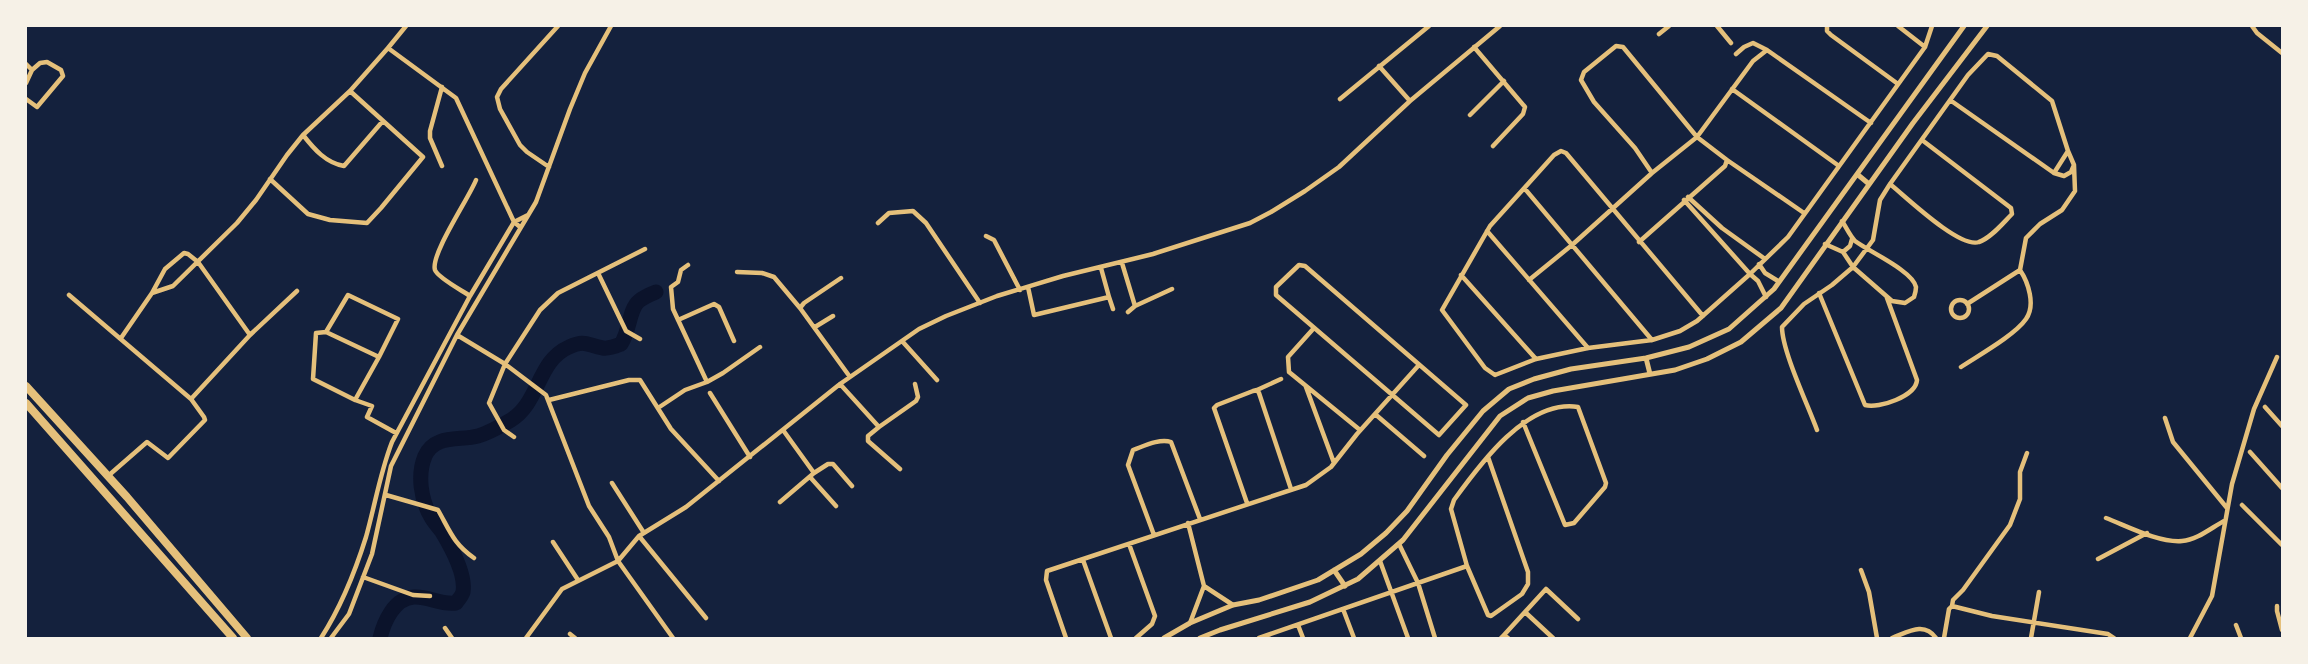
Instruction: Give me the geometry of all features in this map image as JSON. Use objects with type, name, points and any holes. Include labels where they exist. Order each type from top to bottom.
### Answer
[{"type":"highway","points":[[26,386],[108,476],[248,639]]},
{"type":"highway","points":[[26,404],[233,639]]},
{"type":"street","points":[[152,293],[173,286],[237,223],[303,135],[350,91],[406,26]]},
{"type":"street","points":[[549,167],[520,145],[500,109],[497,97],[501,89],[558,26]]},
{"type":"street","points":[[331,639],[350,614],[372,554],[392,466],[457,335],[536,202],[585,73],[611,26]]},
{"type":"street","points":[[1340,99],[1429,26]]},
{"type":"street","points":[[1490,26],[1494,31]]},
{"type":"street","points":[[526,639],[562,589],[618,561],[642,535],[686,507],[840,384],[919,330],[946,316],[1028,287],[1122,262],[1250,223],[1305,191],[1338,167],[1410,101],[1500,26]]},
{"type":"street","points":[[1659,34],[1670,26]]},
{"type":"street","points":[[1717,26],[1731,43]]},
{"type":"street","points":[[1827,26],[1827,31],[1831,35],[1898,84]]},
{"type":"street","points":[[1898,26],[1925,47]]},
{"type":"street","points":[[1703,316],[1566,153],[1561,152],[1554,155],[1488,231],[1442,310],[1485,368],[1495,375],[1536,359],[1587,348],[1652,340],[1680,332],[1703,316],[1788,237],[1925,47],[1932,26]]},
{"type":"street","points":[[1164,639],[1190,623],[1233,605],[1259,600],[1318,580],[1361,554],[1407,511],[1454,446],[1483,411],[1509,389],[1570,369],[1646,358],[1689,347],[1729,328],[1767,297],[1964,26]]},
{"type":"street","points":[[1200,639],[1220,630],[1310,602],[1358,579],[1399,544],[1500,416],[1528,398],[1553,391],[1675,370],[1741,342],[1781,308],[1842,220],[1987,26]]},
{"type":"street","points":[[2252,26],[2283,53]]},
{"type":"street","points":[[1736,54],[1744,46],[1753,43],[1767,50],[1871,123]]},
{"type":"street","points":[[1652,172],[1635,148],[1594,102],[1581,80],[1584,72],[1616,46],[1623,47],[1698,137],[1804,213]]},
{"type":"street","points":[[1474,47],[1525,105],[1525,110],[1493,146]]},
{"type":"street","points":[[388,48],[456,98],[514,222],[520,227]]},
{"type":"street","points":[[1529,280],[1612,210],[1652,172],[1698,137],[1753,61],[1767,50]]},
{"type":"street","points":[[1817,430],[1785,343],[1782,327],[1819,293],[1853,267],[1873,240],[1880,200],[1890,184],[1950,100],[1988,54],[1997,56],[2052,101],[2074,165],[2075,191],[2062,210],[2040,224],[2026,238],[2020,270],[2028,282],[2030,298],[2028,317],[2015,330],[1961,367]]},
{"type":"street","points":[[26,82],[32,70],[40,63],[46,62],[63,73],[63,76],[37,107],[26,99]]},
{"type":"street","points":[[26,64],[32,70]]},
{"type":"street","points":[[1379,66],[1410,101]]},
{"type":"street","points":[[1470,115],[1504,81]]},
{"type":"street","points":[[442,87],[430,131],[430,138],[442,166]]},
{"type":"street","points":[[1732,89],[1839,166]]},
{"type":"street","points":[[270,179],[308,214],[330,220],[367,223],[381,208],[423,159],[423,156],[382,122],[350,91]]},
{"type":"street","points":[[1950,100],[2054,173],[2064,176],[2071,172],[2074,165]]},
{"type":"street","points":[[303,135],[315,150],[330,162],[344,166],[382,122]]},
{"type":"street","points":[[1890,184],[1952,235],[1968,243],[1980,242],[2012,214],[2011,208],[1922,140]]},
{"type":"street","points":[[2054,173],[2068,152]]},
{"type":"street","points":[[1639,242],[1725,166],[1727,160]]},
{"type":"street","points":[[1857,174],[1869,184]]},
{"type":"street","points":[[470,296],[437,274],[435,266],[444,240],[476,180]]},
{"type":"street","points":[[1525,189],[1652,340]]},
{"type":"street","points":[[1686,199],[1766,259]]},
{"type":"street","points":[[1686,199],[1758,281],[1767,297]]},
{"type":"street","points":[[878,223],[889,213],[913,211],[926,223],[980,303]]},
{"type":"street","points":[[321,639],[341,605],[356,567],[383,465],[396,433],[470,296],[514,222],[528,215]]},
{"type":"street","points":[[1825,244],[1843,252],[1853,267],[1893,301],[1905,303],[1914,297],[1916,288],[1910,278],[1880,255],[1852,238],[1842,220]]},
{"type":"street","points":[[1488,231],[1587,348]]},
{"type":"street","points":[[986,236],[994,240],[1020,290]]},
{"type":"street","points":[[1843,252],[1850,246],[1852,238]]},
{"type":"street","points":[[514,437],[498,422],[489,403],[505,364],[540,310],[558,293],[645,249]]},
{"type":"street","points":[[121,338],[152,293],[165,269],[184,253],[198,262],[250,335]]},
{"type":"street","points":[[1122,262],[1135,306]]},
{"type":"street","points":[[1760,264],[1766,273],[1778,280]]},
{"type":"street","points":[[688,265],[681,270],[677,284],[671,287],[673,309],[707,382]]},
{"type":"street","points":[[1301,265],[1418,366],[1466,405],[1439,435],[1275,293],[1276,287],[1301,265]]},
{"type":"street","points":[[1101,268],[1113,309]]},
{"type":"street","points":[[1967,304],[2020,270]]},
{"type":"street","points":[[737,272],[770,274],[776,278],[815,327],[850,377]]},
{"type":"street","points":[[598,273],[626,331],[638,339]]},
{"type":"street","points":[[1461,275],[1536,359]]},
{"type":"street","points":[[800,308],[841,278]]},
{"type":"street","points":[[1028,287],[1031,316],[1109,297]]},
{"type":"street","points":[[1128,312],[1135,306],[1172,289]]},
{"type":"street","points":[[191,399],[250,335],[297,291]]},
{"type":"street","points":[[1819,293],[1865,405],[1873,408],[1911,392],[1917,387],[1917,380],[1887,296]]},
{"type":"street","points":[[69,295],[191,399],[204,420],[168,458],[147,442],[108,476]]},
{"type":"street","points":[[326,332],[348,295],[398,320],[355,400]]},
{"type":"street","points":[[1962,300],[1967,304],[1969,311],[1965,317],[1958,318],[1952,314],[1951,307],[1955,301],[1962,300]]},
{"type":"street","points":[[678,320],[714,304],[719,307],[734,341]]},
{"type":"street","points":[[815,327],[833,316]]},
{"type":"street","points":[[1314,328],[1288,357],[1289,372],[1360,430]]},
{"type":"street","points":[[379,357],[326,332],[316,333],[313,379],[372,406],[368,417],[396,433]]},
{"type":"street","points":[[457,335],[505,364],[548,397],[590,506],[613,545],[618,561],[673,639]]},
{"type":"street","points":[[902,341],[937,380]]},
{"type":"street","points":[[658,408],[685,390],[707,382],[760,347]]},
{"type":"street","points":[[2190,639],[2212,596],[2227,508],[2254,409],[2277,357]]},
{"type":"street","points":[[1646,358],[1650,374]]},
{"type":"street","points":[[1066,639],[1046,576],[1050,569],[1083,560],[1315,479],[1334,463],[1360,430],[1418,366]]},
{"type":"street","points":[[548,397],[636,379],[644,384],[671,429],[719,481]]},
{"type":"street","points":[[1247,503],[1214,408],[1281,379]]},
{"type":"street","points":[[840,384],[879,427]]},
{"type":"street","points":[[900,469],[868,441],[868,436],[916,401],[918,397],[915,384]]},
{"type":"street","points":[[1305,385],[1334,463]]},
{"type":"street","points":[[1257,390],[1291,489]]},
{"type":"street","points":[[710,393],[750,457]]},
{"type":"street","points":[[1488,457],[1528,572],[1528,584],[1522,594],[1491,616],[1488,615],[1467,566],[1451,509],[1454,500],[1488,457],[1523,422],[1568,405],[1578,407],[1606,483],[1603,491],[1574,523],[1565,525],[1523,422]]},
{"type":"street","points":[[2265,407],[2283,426]]},
{"type":"street","points":[[1374,414],[1424,456]]},
{"type":"street","points":[[2164,418],[2173,442],[2227,508]]},
{"type":"street","points":[[783,430],[812,475],[836,506]]},
{"type":"street","points":[[1154,535],[1128,465],[1133,450],[1166,440],[1171,442],[1200,519]]},
{"type":"street","points":[[2250,452],[2283,488]]},
{"type":"street","points":[[1944,639],[1948,609],[1952,606],[1953,600],[1963,590],[2010,525],[2020,499],[2020,472],[2027,453]]},
{"type":"street","points":[[780,502],[828,464],[833,464],[852,486]]},
{"type":"street","points":[[612,483],[642,535],[706,618]]},
{"type":"street","points":[[386,495],[438,510],[453,540],[474,558]]},
{"type":"street","points":[[2242,505],[2283,545]]},
{"type":"street","points":[[2106,518],[2147,533],[2181,541],[2197,536],[2224,521]]},
{"type":"street","points":[[1188,524],[1204,586],[1190,623]]},
{"type":"street","points":[[2098,559],[2147,533]]},
{"type":"street","points":[[553,542],[578,580]]},
{"type":"street","points":[[1129,544],[1155,616],[1152,624],[1136,639]]},
{"type":"street","points":[[1399,544],[1418,583],[1436,639]]},
{"type":"street","points":[[1083,560],[1112,639]]},
{"type":"street","points":[[1380,561],[1408,639]]},
{"type":"street","points":[[1259,639],[1467,566]]},
{"type":"street","points":[[1334,570],[1345,586]]},
{"type":"street","points":[[1861,570],[1869,592],[1877,639]]},
{"type":"street","points":[[363,577],[414,595],[430,596]]},
{"type":"street","points":[[1204,586],[1233,605]]},
{"type":"street","points":[[1504,637],[1546,589],[1578,619]]},
{"type":"street","points":[[2031,639],[2039,592]]},
{"type":"street","points":[[1952,606],[1992,616],[2108,634],[2114,639]]},
{"type":"street","points":[[2277,606],[2283,630]]},
{"type":"street","points":[[1343,609],[1354,639]]},
{"type":"street","points":[[1525,612],[1553,639]]},
{"type":"street","points":[[1298,625],[1303,639]]},
{"type":"street","points":[[2236,625],[2241,639]]},
{"type":"street","points":[[445,628],[452,639]]},
{"type":"street","points":[[1892,639],[1921,628],[1931,632],[1935,639]]},
{"type":"street","points":[[570,634],[575,639]]},
{"type":"waterway","points":[[380,638],[391,612],[407,598],[419,597],[456,603],[463,592],[462,577],[457,561],[450,545],[431,517],[423,495],[421,471],[429,449],[441,441],[482,435],[511,420],[528,403],[551,362],[569,347],[583,343],[608,348],[621,344],[636,305],[643,298],[656,292]]}]
